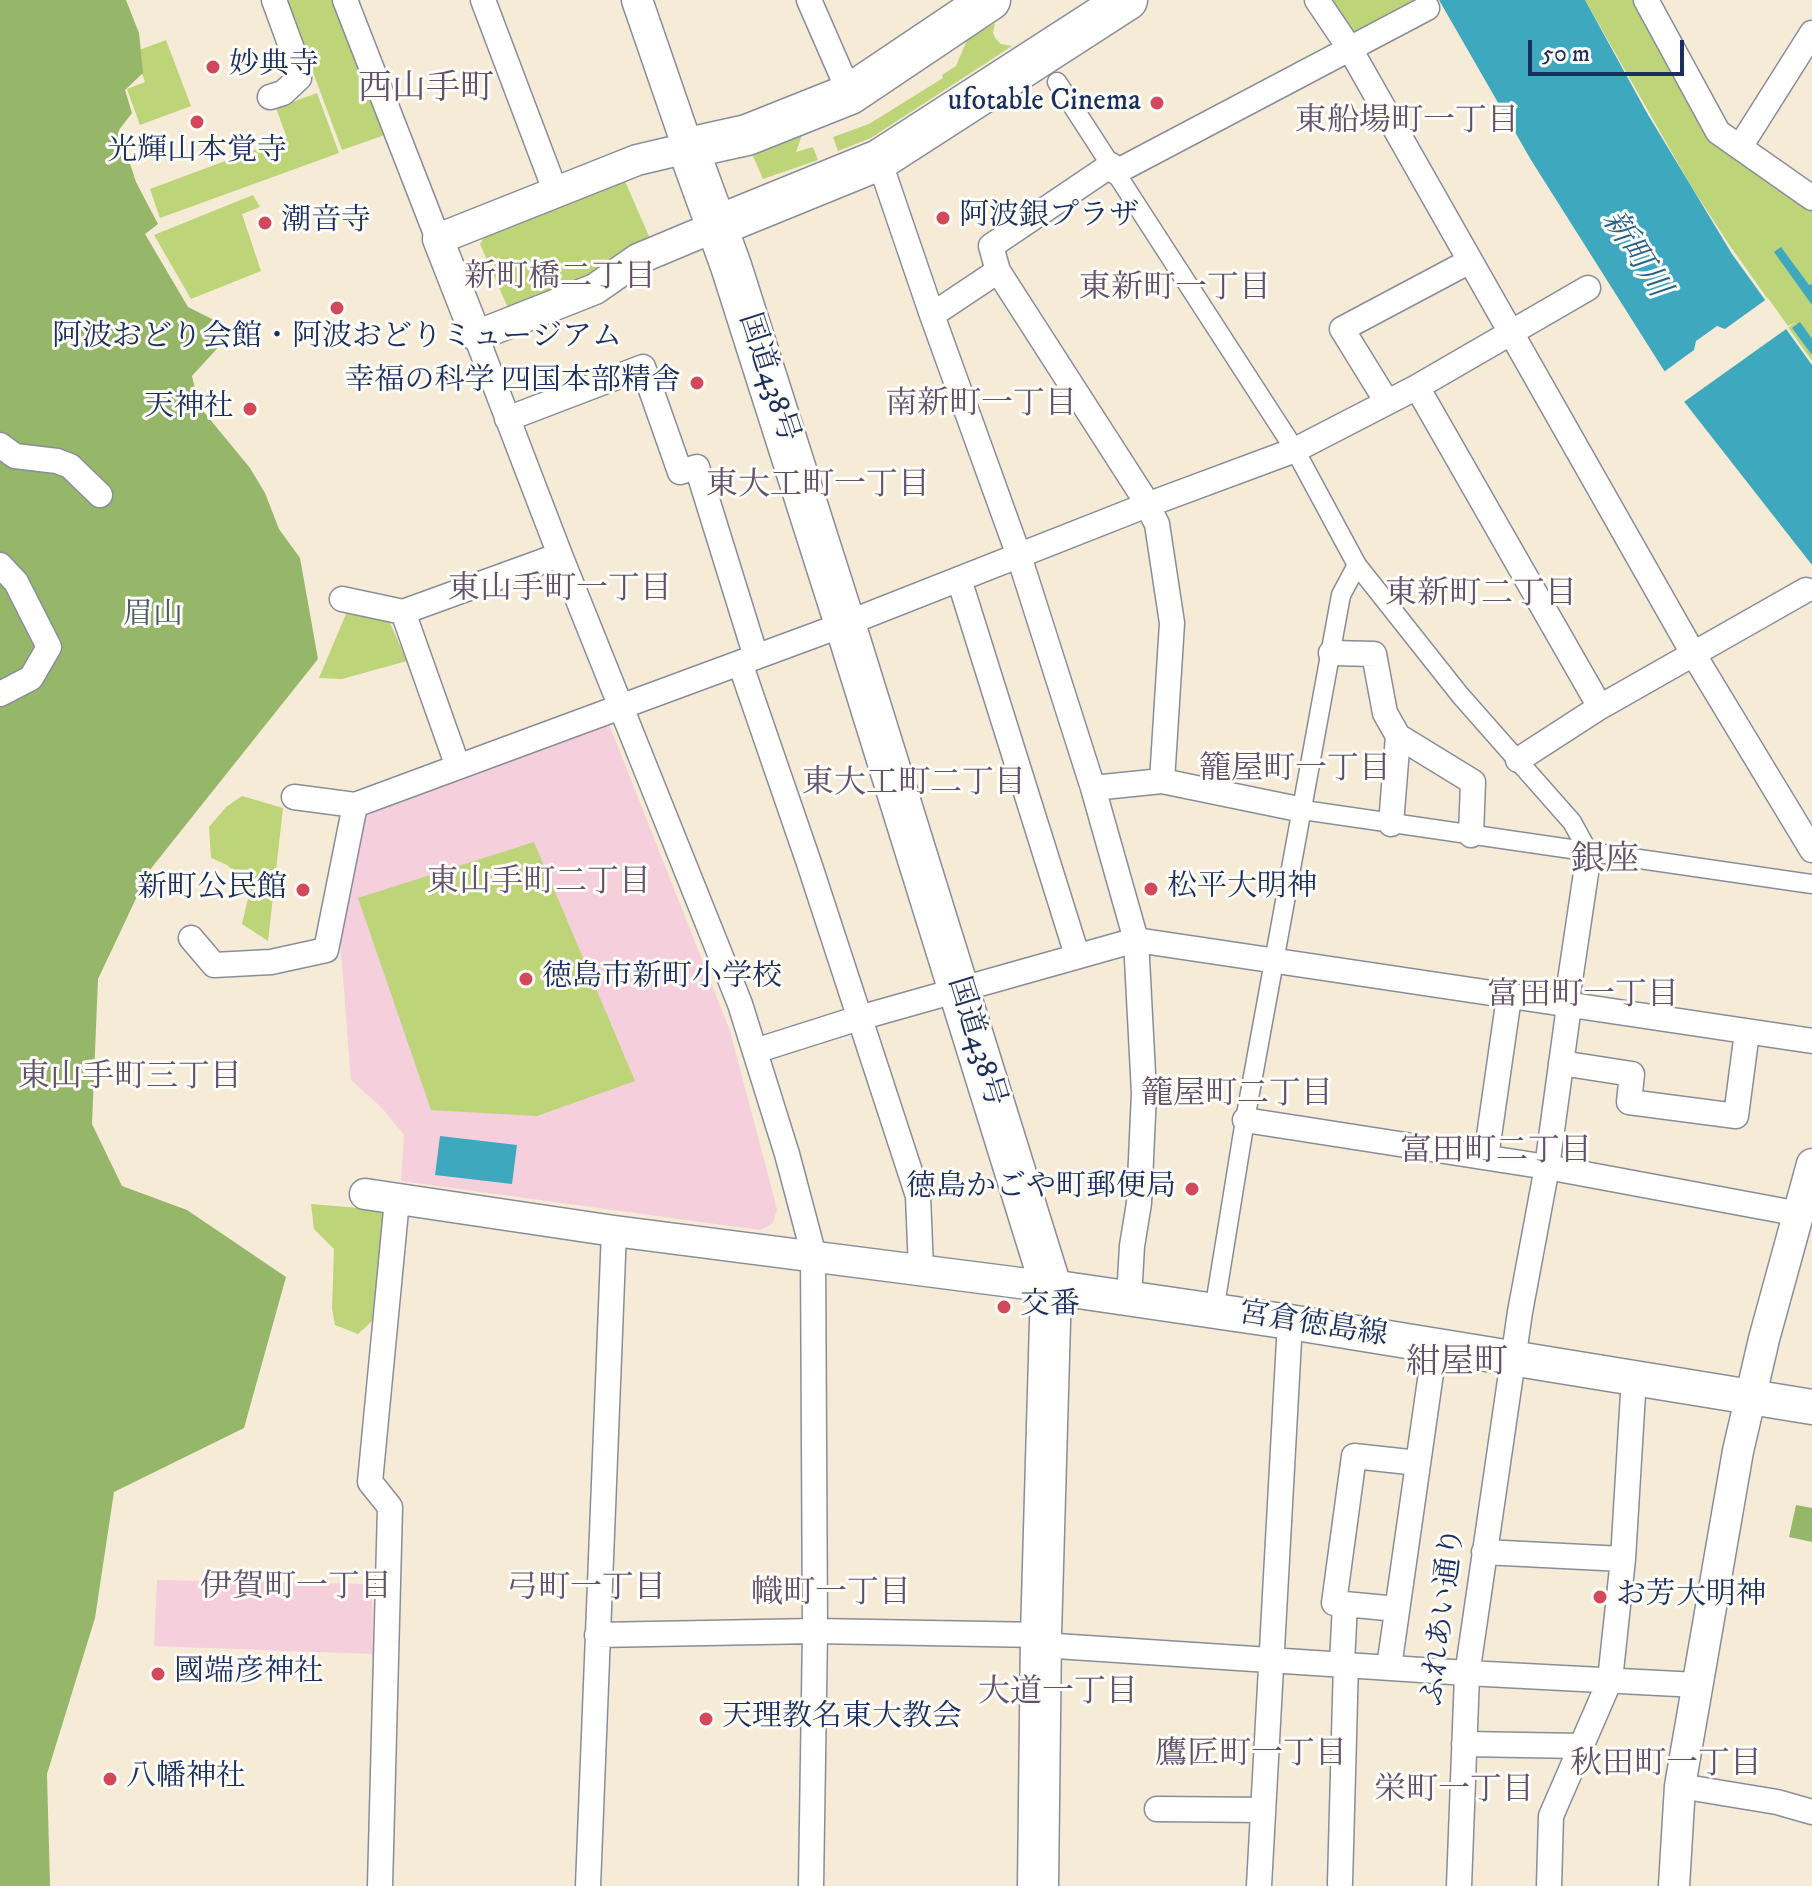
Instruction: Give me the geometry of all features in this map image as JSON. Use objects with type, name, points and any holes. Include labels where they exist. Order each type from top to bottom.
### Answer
[{"type":"highway","points":[[688,148],[747,135],[850,94],[990,0]]},
{"type":"highway","points":[[717,226],[879,160],[1127,0]]},
{"type":"highway","name":"国道438号","points":[[688,148],[717,226],[845,624],[1051,1287],[1038,1886]]},
{"type":"main road","name":"宮倉徳島線","points":[[1051,1287],[1290,1322],[1812,1407]]},
{"type":"street","points":[[270,97],[283,93],[299,78],[296,60],[274,0]]},
{"type":"street","points":[[345,0],[560,555],[724,961],[787,1154],[813,1255],[815,1631],[811,1886]]},
{"type":"street","points":[[483,0],[556,193]]},
{"type":"street","points":[[438,239],[637,160],[688,148],[637,0]]},
{"type":"street","points":[[809,0],[850,94]]},
{"type":"street","points":[[1317,0],[1350,49],[1694,655],[1812,850]]},
{"type":"street","points":[[1646,0],[1718,132],[1812,198]]},
{"type":"street","points":[[1162,781],[1172,623],[1157,524],[998,271],[991,246],[1113,169],[1427,8]]},
{"type":"street","points":[[1740,147],[1812,33]]},
{"type":"street","points":[[1057,82],[1295,450],[1357,565],[1460,695],[1572,822],[1589,853]]},
{"type":"street","points":[[879,160],[1019,556],[1093,788],[1136,940],[1144,1093],[1139,1203],[1132,1246],[1129,1298]]},
{"type":"street","points":[[476,336],[595,289],[638,259],[717,226]]},
{"type":"street","points":[[1387,402],[1342,329],[1470,261]]},
{"type":"street","points":[[932,315],[998,271]]},
{"type":"street","points":[[294,797],[355,805],[845,624],[1295,450],[1417,387],[1588,288]]},
{"type":"street","points":[[507,419],[643,367],[680,472],[697,467],[748,660],[809,863],[918,1196],[921,1269]]},
{"type":"street","points":[[1417,387],[1600,707]]},
{"type":"street","points":[[0,445],[15,456],[57,461],[70,466],[100,495]]},
{"type":"street","points":[[342,599],[403,612],[560,555]]},
{"type":"street","points":[[0,565],[16,582],[49,647],[31,678],[0,694]]},
{"type":"street","points":[[1214,1311],[1245,1120],[1341,595],[1357,565]]},
{"type":"street","points":[[959,579],[1077,955]]},
{"type":"street","points":[[1518,760],[1600,707],[1806,590]]},
{"type":"street","points":[[403,612],[458,767]]},
{"type":"street","points":[[1331,653],[1374,654],[1385,713],[1398,736],[1473,782],[1471,835]]},
{"type":"street","points":[[1391,824],[1398,736]]},
{"type":"street","points":[[1093,788],[1162,781],[1303,810],[1391,824],[1812,884]]},
{"type":"street","points":[[191,938],[214,965],[271,962],[326,950],[355,805]]},
{"type":"street","name":"ふれあい通り","points":[[1459,1886],[1467,1673],[1513,1358],[1547,1167],[1589,853]]},
{"type":"street","points":[[755,1051],[859,1018],[1136,940],[1812,1041]]},
{"type":"street","points":[[1486,1157],[1509,997]]},
{"type":"street","points":[[1561,1063],[1632,1074],[1629,1102],[1736,1116],[1747,1032]]},
{"type":"street","points":[[1245,1120],[1547,1167],[1800,1214]]},
{"type":"street","points":[[1674,1886],[1680,1786],[1750,1396],[1812,1164]]},
{"type":"street","points":[[365,1194],[614,1231],[1051,1287]]},
{"type":"street","points":[[380,1886],[390,1507],[370,1482],[397,1200]]},
{"type":"street","points":[[588,1886],[614,1231]]},
{"type":"street","points":[[1259,1886],[1290,1322]]},
{"type":"street","points":[[1389,1667],[1435,1345]]},
{"type":"street","points":[[1549,1886],[1551,1816],[1610,1680],[1623,1559],[1634,1377]]},
{"type":"street","points":[[1397,1609],[1334,1603],[1354,1456],[1418,1463]]},
{"type":"street","points":[[1484,1552],[1623,1559]]},
{"type":"street","points":[[1340,1883],[1345,1604]]},
{"type":"street","points":[[597,1635],[815,1631],[1041,1640],[1467,1673],[1697,1685]]},
{"type":"street","points":[[1464,1744],[1581,1746]]},
{"type":"street","points":[[1680,1786],[1777,1802],[1812,1812]]},
{"type":"street","points":[[1157,1809],[1263,1810]]},
{"type":"shaded area","name":"徳島市新町小学校","points":[[609,724],[730,1031],[777,1209],[773,1223],[760,1230],[401,1181],[404,1135],[382,1108],[351,1080],[339,926],[362,811]]},
{"type":"shaded area","points":[[157,1580],[372,1584],[373,1654],[154,1646]]},
{"type":"green space","name":"眉山","points":[[0,0],[126,0],[139,33],[143,73],[125,90],[132,113],[119,130],[136,182],[158,224],[145,234],[188,307],[234,330],[192,376],[199,406],[250,468],[265,493],[279,529],[300,558],[318,659],[149,871],[98,979],[92,1124],[122,1186],[187,1210],[286,1277],[244,1428],[114,1492],[95,1618],[47,1774],[50,1886],[0,1886]]},
{"type":"green space","points":[[286,0],[335,0],[385,135],[342,150]]},
{"type":"green space","points":[[1331,0],[1434,0],[1355,35]]},
{"type":"green space","points":[[1585,0],[1641,0],[1716,141],[1812,208],[1812,361],[1691,186]]},
{"type":"green space","points":[[995,23],[993,33],[996,39],[1001,44],[1012,46],[871,138],[838,151],[833,137],[869,124],[943,78],[942,75],[956,66],[967,40]]},
{"type":"green space","points":[[166,40],[191,106],[140,125],[127,89],[145,82],[134,52]]},
{"type":"green space","points":[[317,93],[339,153],[160,218],[150,189],[287,138],[276,108]]},
{"type":"green space","points":[[803,132],[796,152],[813,147],[818,160],[763,179],[753,150]]},
{"type":"green space","points":[[625,181],[651,241],[590,282],[508,308],[480,244],[489,230]]},
{"type":"green space","points":[[253,195],[260,207],[242,214],[261,271],[191,299],[154,235]]},
{"type":"green space","points":[[352,612],[390,623],[407,661],[342,679],[319,678],[346,614]]},
{"type":"green space","points":[[242,796],[283,808],[268,941],[242,924],[251,886],[227,865],[211,858],[209,827],[226,807]]},
{"type":"green space","points":[[534,842],[635,1081],[537,1116],[431,1110],[358,898]]},
{"type":"green space","points":[[311,1204],[383,1210],[373,1320],[358,1334],[335,1325],[332,1309],[334,1249],[314,1229]]},
{"type":"green space","points":[[1796,1505],[1812,1508],[1812,1542],[1789,1537]]},
{"type":"water","name":"新町川","points":[[1439,0],[1585,0],[1647,113],[1732,254],[1812,365],[1812,565],[1682,399],[1531,160]]},
{"type":"water","points":[[1781,247],[1809,285],[1812,284],[1812,305],[1774,252]]},
{"type":"water","points":[[1800,322],[1812,339],[1812,355],[1792,328]]},
{"type":"water","points":[[440,1136],[517,1145],[512,1184],[435,1175]]},
{"type":"pier","points":[[1768,298],[1788,326],[1796,322],[1681,404],[1661,374],[1694,350],[1696,341],[1717,326],[1725,329]]},
{"type":"place","name":"妙典寺","points":[[213,67]]},
{"type":"place","name":"ufotable Cinema","points":[[1157,103]]},
{"type":"place","name":"光輝山本覚寺","points":[[197,122]]},
{"type":"place","name":"阿波銀プラザ","points":[[943,218]]},
{"type":"place","name":"潮音寺","points":[[265,223]]},
{"type":"place","name":"阿波おどり会館・阿波おどりミュージアム","points":[[337,308]]},
{"type":"place","name":"幸福の科学 四国本部精舎","points":[[697,383]]},
{"type":"place","name":"天神社","points":[[250,409]]},
{"type":"place","name":"松平大明神","points":[[1151,889]]},
{"type":"place","name":"新町公民館","points":[[303,890]]},
{"type":"place","name":"徳島市新町小学校","points":[[526,979]]},
{"type":"place","name":"徳島かごや町郵便局","points":[[1192,1189]]},
{"type":"place","name":"交番","points":[[1004,1307]]},
{"type":"place","name":"お芳大明神","points":[[1600,1597]]},
{"type":"place","name":"國端彦神社","points":[[158,1674]]},
{"type":"place","name":"天理教名東大教会","points":[[706,1719]]},
{"type":"place","name":"八幡神社","points":[[110,1779]]},
{"type":"district","name":"西山手町","points":[[426,91]]},
{"type":"district","name":"東船場町一丁目","points":[[1407,123]]},
{"type":"district","name":"新町橋二丁目","points":[[560,279]]},
{"type":"district","name":"東新町一丁目","points":[[1175,290]]},
{"type":"district","name":"南新町一丁目","points":[[981,406]]},
{"type":"district","name":"東大工町一丁目","points":[[818,487]]},
{"type":"district","name":"東山手町一丁目","points":[[560,591]]},
{"type":"district","name":"東新町二丁目","points":[[1481,596]]},
{"type":"district","name":"籠屋町一丁目","points":[[1295,771]]},
{"type":"district","name":"東大工町二丁目","points":[[914,785]]},
{"type":"district","name":"銀座","points":[[1605,862]]},
{"type":"district","name":"東山手町二丁目","points":[[539,884]]},
{"type":"district","name":"富田町一丁目","points":[[1583,997]]},
{"type":"district","name":"東山手町三丁目","points":[[130,1079]]},
{"type":"district","name":"籠屋町二丁目","points":[[1237,1096]]},
{"type":"district","name":"富田町二丁目","points":[[1496,1153]]},
{"type":"district","name":"紺屋町","points":[[1457,1365]]},
{"type":"district","name":"伊賀町一丁目","points":[[296,1589]]},
{"type":"district","name":"弓町一丁目","points":[[586,1590]]},
{"type":"district","name":"幟町一丁目","points":[[831,1595]]},
{"type":"district","name":"大道一丁目","points":[[1058,1694]]},
{"type":"district","name":"鷹匠町一丁目","points":[[1251,1756]]},
{"type":"district","name":"秋田町一丁目","points":[[1666,1766]]},
{"type":"district","name":"栄町一丁目","points":[[1454,1792]]}]
